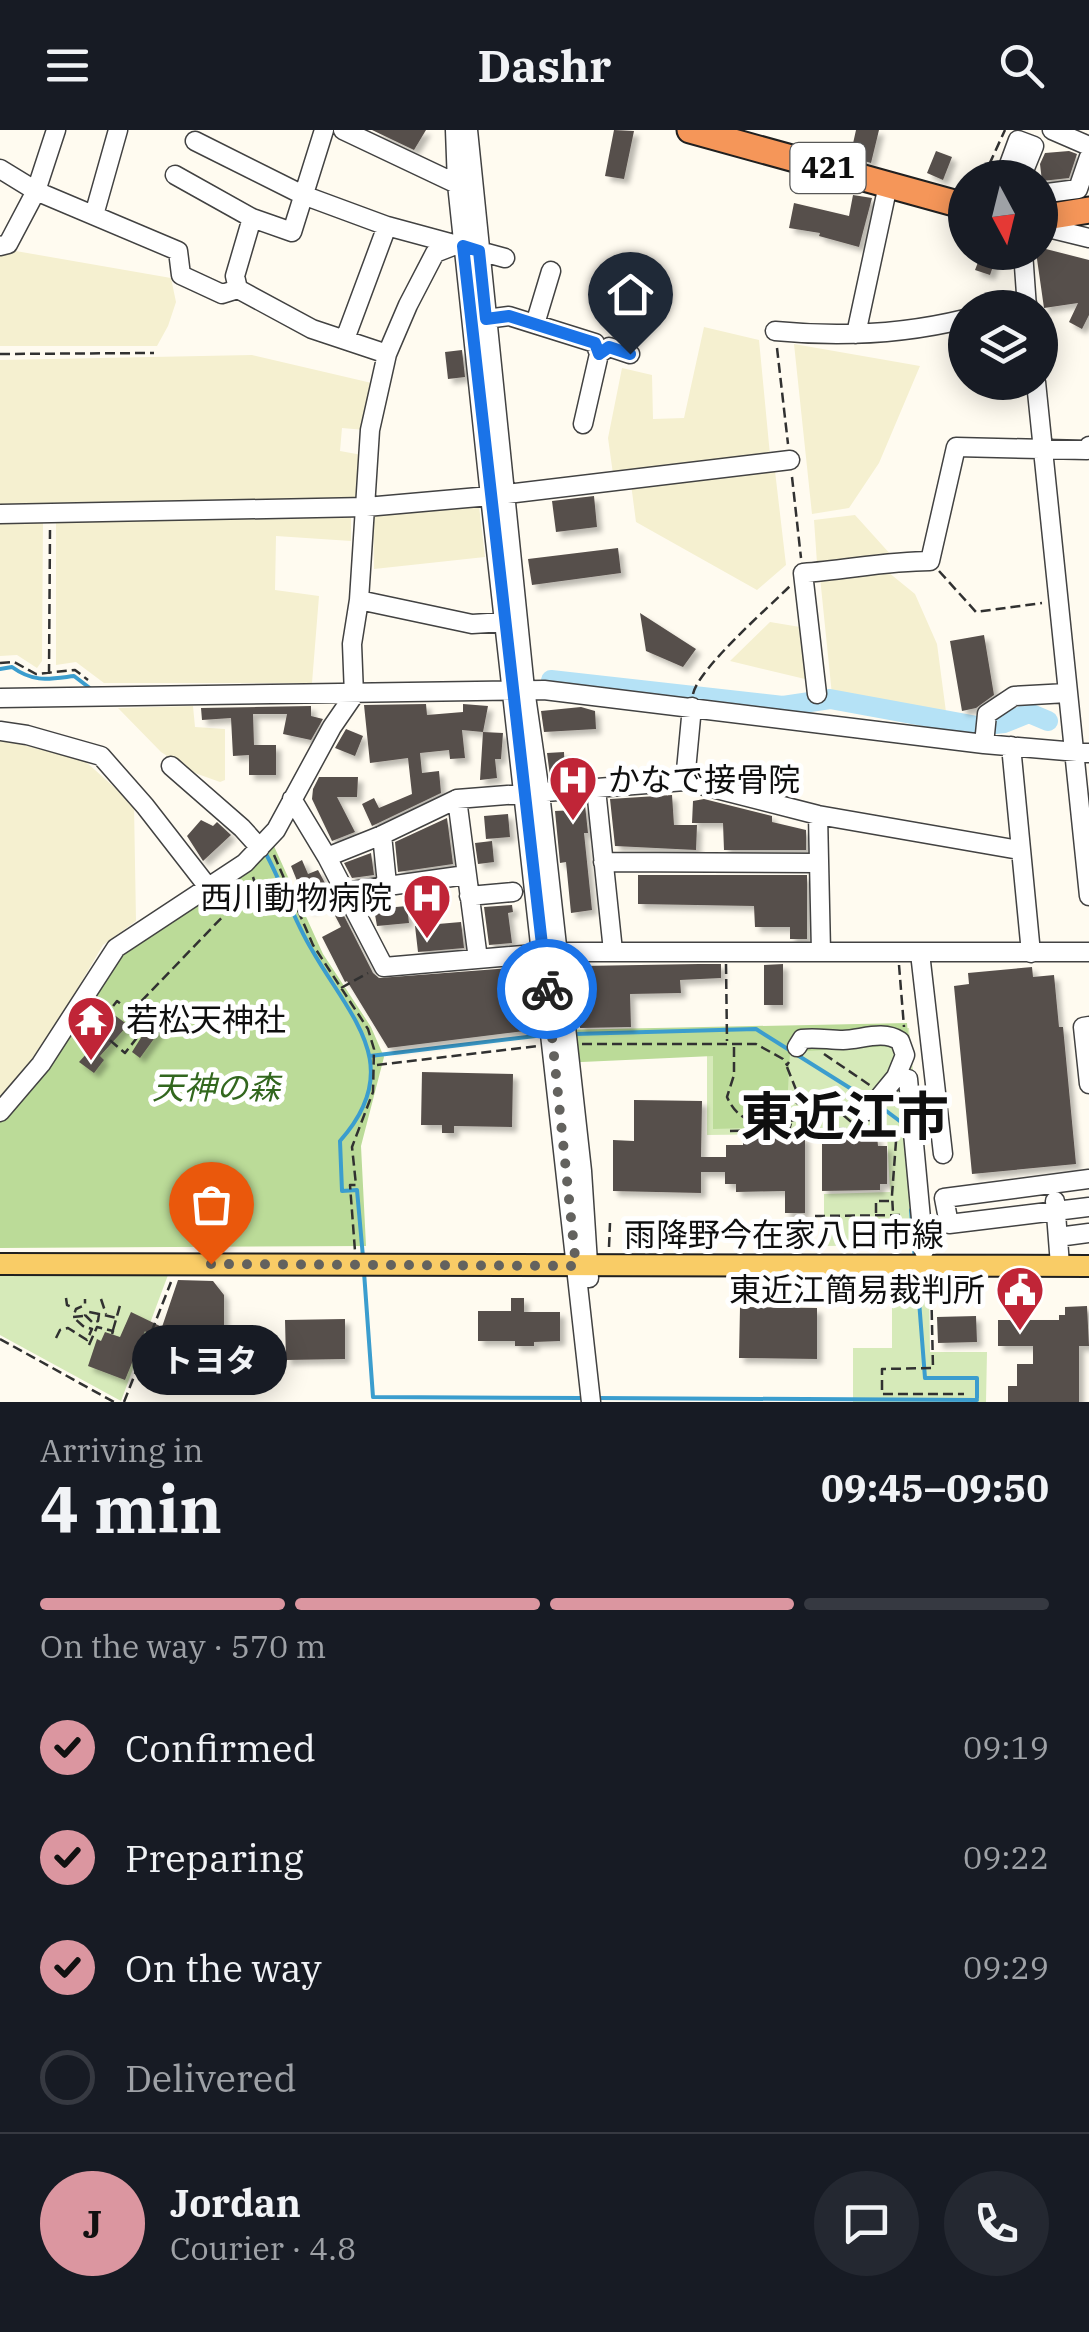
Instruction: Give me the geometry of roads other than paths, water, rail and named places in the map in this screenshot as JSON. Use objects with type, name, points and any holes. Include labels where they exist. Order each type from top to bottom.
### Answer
[{"type":"highway","name":"421","points":[[690,130],[948,201]]},
{"type":"highway","points":[[1058,220],[1087,224]]},
{"type":"main road","name":"雨降野今在家八日市線","points":[[0,1264],[582,1266],[928,1257],[1089,1266]]},
{"type":"street","points":[[0,246],[8,244],[36,191],[56,130]]},
{"type":"street","points":[[94,215],[118,130]]},
{"type":"street","points":[[175,175],[252,218],[292,232],[324,130]]},
{"type":"street","points":[[343,130],[457,184]]},
{"type":"street","points":[[455,130],[457,184],[498,495],[550,952],[583,1171],[582,1266],[591,1402]]},
{"type":"street","points":[[468,130],[465,247],[486,319],[504,622],[518,690]]},
{"type":"street","points":[[1000,160],[1013,130]]},
{"type":"street","points":[[1052,130],[1089,146]]},
{"type":"street","points":[[1011,160],[1018,140],[1034,146],[1029,160]]},
{"type":"street","points":[[195,141],[303,195],[386,226],[505,258]]},
{"type":"street","points":[[1058,192],[1078,190],[1089,157]]},
{"type":"street","points":[[0,169],[36,191],[178,251],[181,274],[222,294],[238,289],[312,329],[387,354]]},
{"type":"street","points":[[856,334],[888,185]]},
{"type":"street","points":[[238,289],[235,276],[252,218]]},
{"type":"street","points":[[1058,225],[1087,224]]},
{"type":"street","points":[[345,339],[386,226]]},
{"type":"street","points":[[0,1112],[41,1064],[116,948],[244,863],[276,830],[332,727],[354,695],[352,644],[359,600],[370,430],[387,354],[435,253],[465,247]]},
{"type":"street","points":[[535,324],[551,271]]},
{"type":"street","points":[[486,319],[509,316],[595,343],[599,354],[583,424]]},
{"type":"street","points":[[775,332],[856,334],[948,323]]},
{"type":"street","points":[[599,354],[609,347],[630,354]]},
{"type":"street","points":[[1038,400],[1067,692],[1081,753],[1089,896]]},
{"type":"street","points":[[817,694],[803,573],[930,561],[956,447],[1045,451],[1087,450],[1089,446]]},
{"type":"street","points":[[0,514],[366,507],[790,460]]},
{"type":"street","points":[[359,600],[472,624],[504,622]]},
{"type":"street","points":[[0,698],[518,690],[1081,753]]},
{"type":"street","points":[[984,744],[987,714],[1014,696],[1067,692]]},
{"type":"street","points":[[684,781],[692,707]]},
{"type":"street","points":[[0,731],[101,756],[208,887]]},
{"type":"street","points":[[1011,746],[1031,953]]},
{"type":"street","points":[[171,766],[264,844]]},
{"type":"street","points":[[327,857],[458,799],[684,781],[818,816],[1019,850]]},
{"type":"street","points":[[596,789],[613,951]]},
{"type":"street","points":[[458,799],[478,959]]},
{"type":"street","points":[[292,800],[327,857],[384,968],[550,952],[1089,952]]},
{"type":"street","points":[[818,816],[821,952]]},
{"type":"street","points":[[382,835],[387,884]]},
{"type":"street","points":[[603,862],[818,862]]},
{"type":"street","points":[[345,892],[466,875]]},
{"type":"street","points":[[469,896],[513,892]]},
{"type":"street","points":[[920,953],[943,1154]]},
{"type":"street","points":[[1089,1026],[1083,1027],[1089,1084]]},
{"type":"street","points":[[799,1043],[888,1035],[898,1038],[905,1056],[896,1077],[868,1111]]},
{"type":"street","points":[[896,1077],[908,1080],[928,1257]]},
{"type":"street","points":[[1089,1179],[944,1198],[949,1224],[1089,1207]]},
{"type":"street","points":[[1054,1183],[1060,1265]]},
{"type":"street","points":[[1058,1237],[1089,1233]]},
{"type":"street","points":[[582,1266],[603,1402]]},
{"type":"waterway","points":[[0,669],[12,667],[42,679],[74,676],[91,689]]},
{"type":"waterway","points":[[551,680],[783,706],[830,699],[977,726],[1004,723],[1029,713],[1048,721]]},
{"type":"waterway","points":[[266,854],[305,938],[355,1020],[371,1065],[369,1089],[360,1114],[340,1141],[342,1191],[357,1190],[363,1257]]},
{"type":"waterway","points":[[574,1034],[756,1029],[869,1100]]},
{"type":"waterway","points":[[370,1056],[544,1035]]},
{"type":"waterway","points":[[881,1107],[905,1125]]},
{"type":"waterway","points":[[911,1210],[915,1261]]},
{"type":"waterway","points":[[364,1272],[373,1397],[582,1398]]},
{"type":"waterway","points":[[917,1275],[925,1378],[977,1378],[977,1398]]},
{"type":"waterway","points":[[597,1398],[977,1400]]},
{"type":"place","name":"かなで接骨院","points":[[573,822]]},
{"type":"place","name":"西川動物病院","points":[[427,940]]},
{"type":"place","name":"若松天神社","points":[[91,1062]]},
{"type":"place","name":"トヨタ","points":[[211,1264]]},
{"type":"place","name":"東近江簡易裁判所","points":[[1020,1332]]},
{"type":"district","name":"東近江市","points":[[845,1117]]},
{"type":"park label","name":"天神の森","points":[[216,1088]]}]
